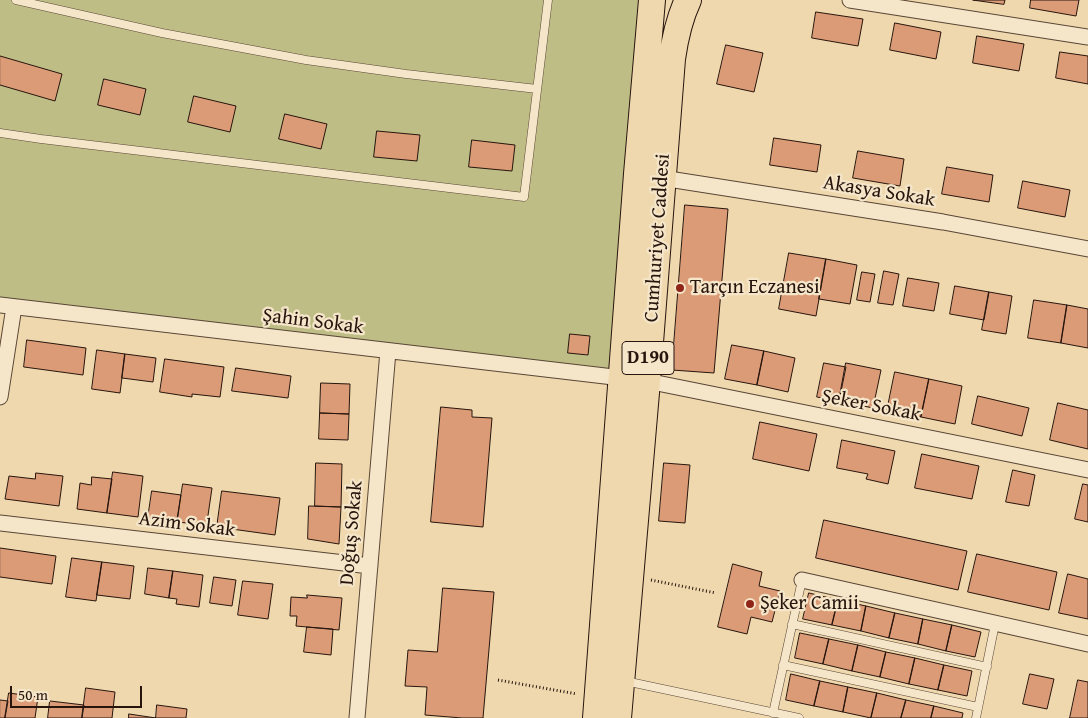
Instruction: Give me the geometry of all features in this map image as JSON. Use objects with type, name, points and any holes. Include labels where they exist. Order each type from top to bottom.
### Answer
[{"type":"highway","name":"Cumhuriyet Caddesi","points":[[618,718],[634,380],[646,55],[652,0]]},
{"type":"highway","name":"Cumhuriyet Caddesi","points":[[596,718],[634,380],[662,178],[672,59],[678,28],[688,0]]},
{"type":"street","points":[[850,0],[1088,37]]},
{"type":"street","name":"Akasya Sokak","points":[[662,178],[943,222],[1088,249]]},
{"type":"street","name":"Şahin Sokak","points":[[7,306],[634,380]]},
{"type":"street","points":[[0,397],[7,306]]},
{"type":"street","name":"Doğuş Sokak","points":[[357,718],[388,351]]},
{"type":"street","name":"Şeker Sokak","points":[[634,380],[1088,470]]},
{"type":"street","name":"Azim Sokak","points":[[0,524],[370,566]]},
{"type":"street","points":[[802,580],[1088,644]]},
{"type":"lane","points":[[16,0],[162,33],[306,60],[406,74],[537,88]]},
{"type":"lane","points":[[0,133],[524,197],[548,0]]},
{"type":"lane","points":[[773,712],[802,580]]},
{"type":"lane","points":[[792,624],[987,667]]},
{"type":"lane","points":[[976,718],[996,624]]},
{"type":"lane","points":[[783,665],[978,707]]},
{"type":"lane","points":[[621,680],[799,718]]},
{"type":"path","points":[[643,578],[716,594]]},
{"type":"path","points":[[498,680],[585,695]]},
{"type":"shaded area","points":[[0,0],[639,0],[608,376],[0,305]]},
{"type":"building","points":[[973,0],[1005,0],[1004,4]]},
{"type":"building","points":[[1031,0],[1079,0],[1076,16],[1030,8]]},
{"type":"building","points":[[816,12],[863,19],[858,46],[812,38]]},
{"type":"building","points":[[895,23],[941,32],[936,59],[890,50]]},
{"type":"building","points":[[977,36],[1024,44],[1019,71],[973,63]]},
{"type":"building","points":[[726,45],[763,53],[754,92],[717,84]]},
{"type":"building","points":[[1060,52],[1088,56],[1088,84],[1056,78]]},
{"type":"building","points":[[0,56],[62,74],[55,101],[0,85]]},
{"type":"building","points":[[104,79],[146,89],[140,115],[98,105]]},
{"type":"building","points":[[194,96],[236,106],[230,132],[188,122]]},
{"type":"building","points":[[285,114],[327,124],[321,149],[279,139]]},
{"type":"building","points":[[377,131],[420,135],[417,161],[374,157]]},
{"type":"building","points":[[774,138],[821,145],[817,172],[770,165]]},
{"type":"building","points":[[472,140],[515,145],[512,171],[469,167]]},
{"type":"building","points":[[858,151],[904,159],[900,186],[853,178]]},
{"type":"building","points":[[947,167],[993,175],[989,202],[942,194]]},
{"type":"building","points":[[1023,181],[1070,190],[1065,217],[1018,208]]},
{"type":"building","points":[[685,205],[728,209],[714,373],[672,370]]},
{"type":"building","points":[[789,253],[826,259],[816,316],[779,309]]},
{"type":"building","points":[[826,259],[857,265],[850,304],[819,299]]},
{"type":"building","points":[[884,271],[899,274],[893,305],[878,303]]},
{"type":"building","points":[[862,272],[875,274],[870,302],[857,300]]},
{"type":"building","points":[[908,278],[939,283],[934,311],[903,306]]},
{"type":"building","points":[[955,286],[989,292],[984,320],[950,314]]},
{"type":"building","points":[[989,292],[1012,296],[1006,334],[982,330]]},
{"type":"building","points":[[1034,300],[1067,305],[1061,343],[1028,338]]},
{"type":"building","points":[[1067,305],[1088,309],[1088,348],[1061,343]]},
{"type":"building","points":[[570,334],[590,336],[588,355],[568,353]]},
{"type":"building","points":[[27,340],[86,348],[83,375],[24,367]]},
{"type":"building","points":[[732,345],[764,351],[757,385],[725,379]]},
{"type":"building","points":[[97,350],[125,354],[120,393],[92,389]]},
{"type":"building","points":[[764,351],[795,358],[788,392],[757,385]]},
{"type":"building","points":[[125,354],[156,358],[153,382],[122,378]]},
{"type":"building","points":[[165,359],[224,367],[220,397],[192,394],[192,397],[160,392]]},
{"type":"building","points":[[824,363],[846,367],[839,401],[817,397]]},
{"type":"building","points":[[846,363],[881,370],[873,408],[839,401]]},
{"type":"building","points":[[236,368],[291,376],[288,398],[232,391]]},
{"type":"building","points":[[895,372],[929,379],[921,417],[887,411]]},
{"type":"building","points":[[929,379],[962,386],[955,424],[921,417]]},
{"type":"building","points":[[321,383],[350,384],[349,414],[320,413]]},
{"type":"building","points":[[978,396],[1029,408],[1022,436],[972,424]]},
{"type":"building","points":[[1058,403],[1088,410],[1088,449],[1050,440]]},
{"type":"building","points":[[441,407],[472,410],[472,417],[492,418],[483,527],[431,522]]},
{"type":"building","points":[[320,413],[349,414],[348,440],[319,439]]},
{"type":"building","points":[[760,422],[817,434],[809,471],[753,459]]},
{"type":"building","points":[[842,440],[895,451],[888,484],[866,479],[868,474],[837,468]]},
{"type":"building","points":[[922,454],[979,466],[972,499],[915,488]]},
{"type":"building","points":[[316,463],[342,464],[341,507],[315,506]]},
{"type":"building","points":[[664,463],[690,465],[685,523],[659,521]]},
{"type":"building","points":[[1013,470],[1035,475],[1029,506],[1006,502]]},
{"type":"building","points":[[113,472],[143,476],[138,517],[107,513]]},
{"type":"building","points":[[36,473],[63,476],[59,506],[5,499],[9,476],[35,479]]},
{"type":"building","points":[[92,477],[112,479],[107,513],[77,509],[80,483],[91,485]]},
{"type":"building","points":[[183,484],[212,488],[206,529],[187,526],[187,523],[177,522]]},
{"type":"building","points":[[1083,484],[1088,485],[1088,522],[1075,519]]},
{"type":"building","points":[[152,491],[181,495],[177,522],[148,518]]},
{"type":"building","points":[[222,491],[280,498],[275,535],[217,527]]},
{"type":"building","points":[[309,506],[341,507],[339,544],[308,539]]},
{"type":"building","points":[[824,520],[967,551],[958,590],[816,558]]},
{"type":"building","points":[[0,548],[56,556],[52,584],[0,577]]},
{"type":"building","points":[[977,554],[1057,572],[1049,610],[968,592]]},
{"type":"building","points":[[72,558],[102,562],[96,601],[66,597]]},
{"type":"building","points":[[102,562],[134,566],[130,599],[97,595]]},
{"type":"building","name":"Şeker Camii","points":[[733,564],[762,572],[759,586],[780,591],[772,622],[751,617],[747,634],[718,627]]},
{"type":"building","points":[[148,568],[173,571],[169,598],[145,594]]},
{"type":"building","points":[[173,571],[203,575],[199,607],[176,604],[177,599],[169,598]]},
{"type":"building","points":[[1068,574],[1088,579],[1088,619],[1059,613]]},
{"type":"building","points":[[214,577],[236,580],[232,606],[210,603]]},
{"type":"building","points":[[243,581],[273,584],[268,619],[238,615]]},
{"type":"building","points":[[443,588],[494,592],[483,718],[425,715],[427,687],[405,686],[408,650],[437,652]]},
{"type":"building","points":[[809,593],[838,600],[832,625],[803,619]]},
{"type":"building","points":[[307,595],[342,598],[339,630],[296,626],[297,616],[290,616],[291,597],[307,598]]},
{"type":"building","points":[[838,600],[866,606],[861,631],[832,625]]},
{"type":"building","points":[[866,606],[895,613],[889,638],[861,631]]},
{"type":"building","points":[[895,613],[923,619],[918,644],[889,638]]},
{"type":"building","points":[[923,619],[952,625],[946,651],[918,644]]},
{"type":"building","points":[[952,625],[981,632],[975,657],[946,651]]},
{"type":"building","points":[[307,627],[333,629],[331,655],[304,652]]},
{"type":"building","points":[[800,633],[829,639],[823,664],[795,658]]},
{"type":"building","points":[[829,639],[858,645],[852,671],[823,664]]},
{"type":"building","points":[[858,645],[886,652],[880,677],[852,671]]},
{"type":"building","points":[[886,652],[915,658],[909,684],[880,677]]},
{"type":"building","points":[[915,658],[944,665],[938,690],[909,684]]},
{"type":"building","points":[[944,665],[972,671],[967,696],[938,690]]},
{"type":"building","points":[[791,674],[820,681],[814,706],[786,700]]},
{"type":"building","points":[[1030,674],[1054,679],[1047,709],[1023,704]]},
{"type":"building","points":[[1078,680],[1088,682],[1088,718],[1070,718]]},
{"type":"building","points":[[820,681],[848,687],[843,712],[814,706]]},
{"type":"building","points":[[848,687],[877,693],[871,718],[843,712]]},
{"type":"building","points":[[86,688],[115,692],[112,718],[82,718]]},
{"type":"building","points":[[9,693],[38,697],[35,718],[5,718]]},
{"type":"building","points":[[877,693],[906,700],[901,718],[871,718]]},
{"type":"building","points":[[0,700],[8,701],[5,718],[0,718]]},
{"type":"building","points":[[906,700],[934,706],[931,718],[901,718]]},
{"type":"building","points":[[50,701],[84,705],[82,718],[48,718]]},
{"type":"building","points":[[157,705],[187,709],[186,718],[156,718]]},
{"type":"building","points":[[934,706],[963,713],[962,718],[931,718]]},
{"type":"building","points":[[129,714],[156,718],[129,718]]},
{"type":"place","name":"Tarçın Eczanesi","points":[[680,288]]},
{"type":"place","name":"Şeker Camii","points":[[750,604]]}]
